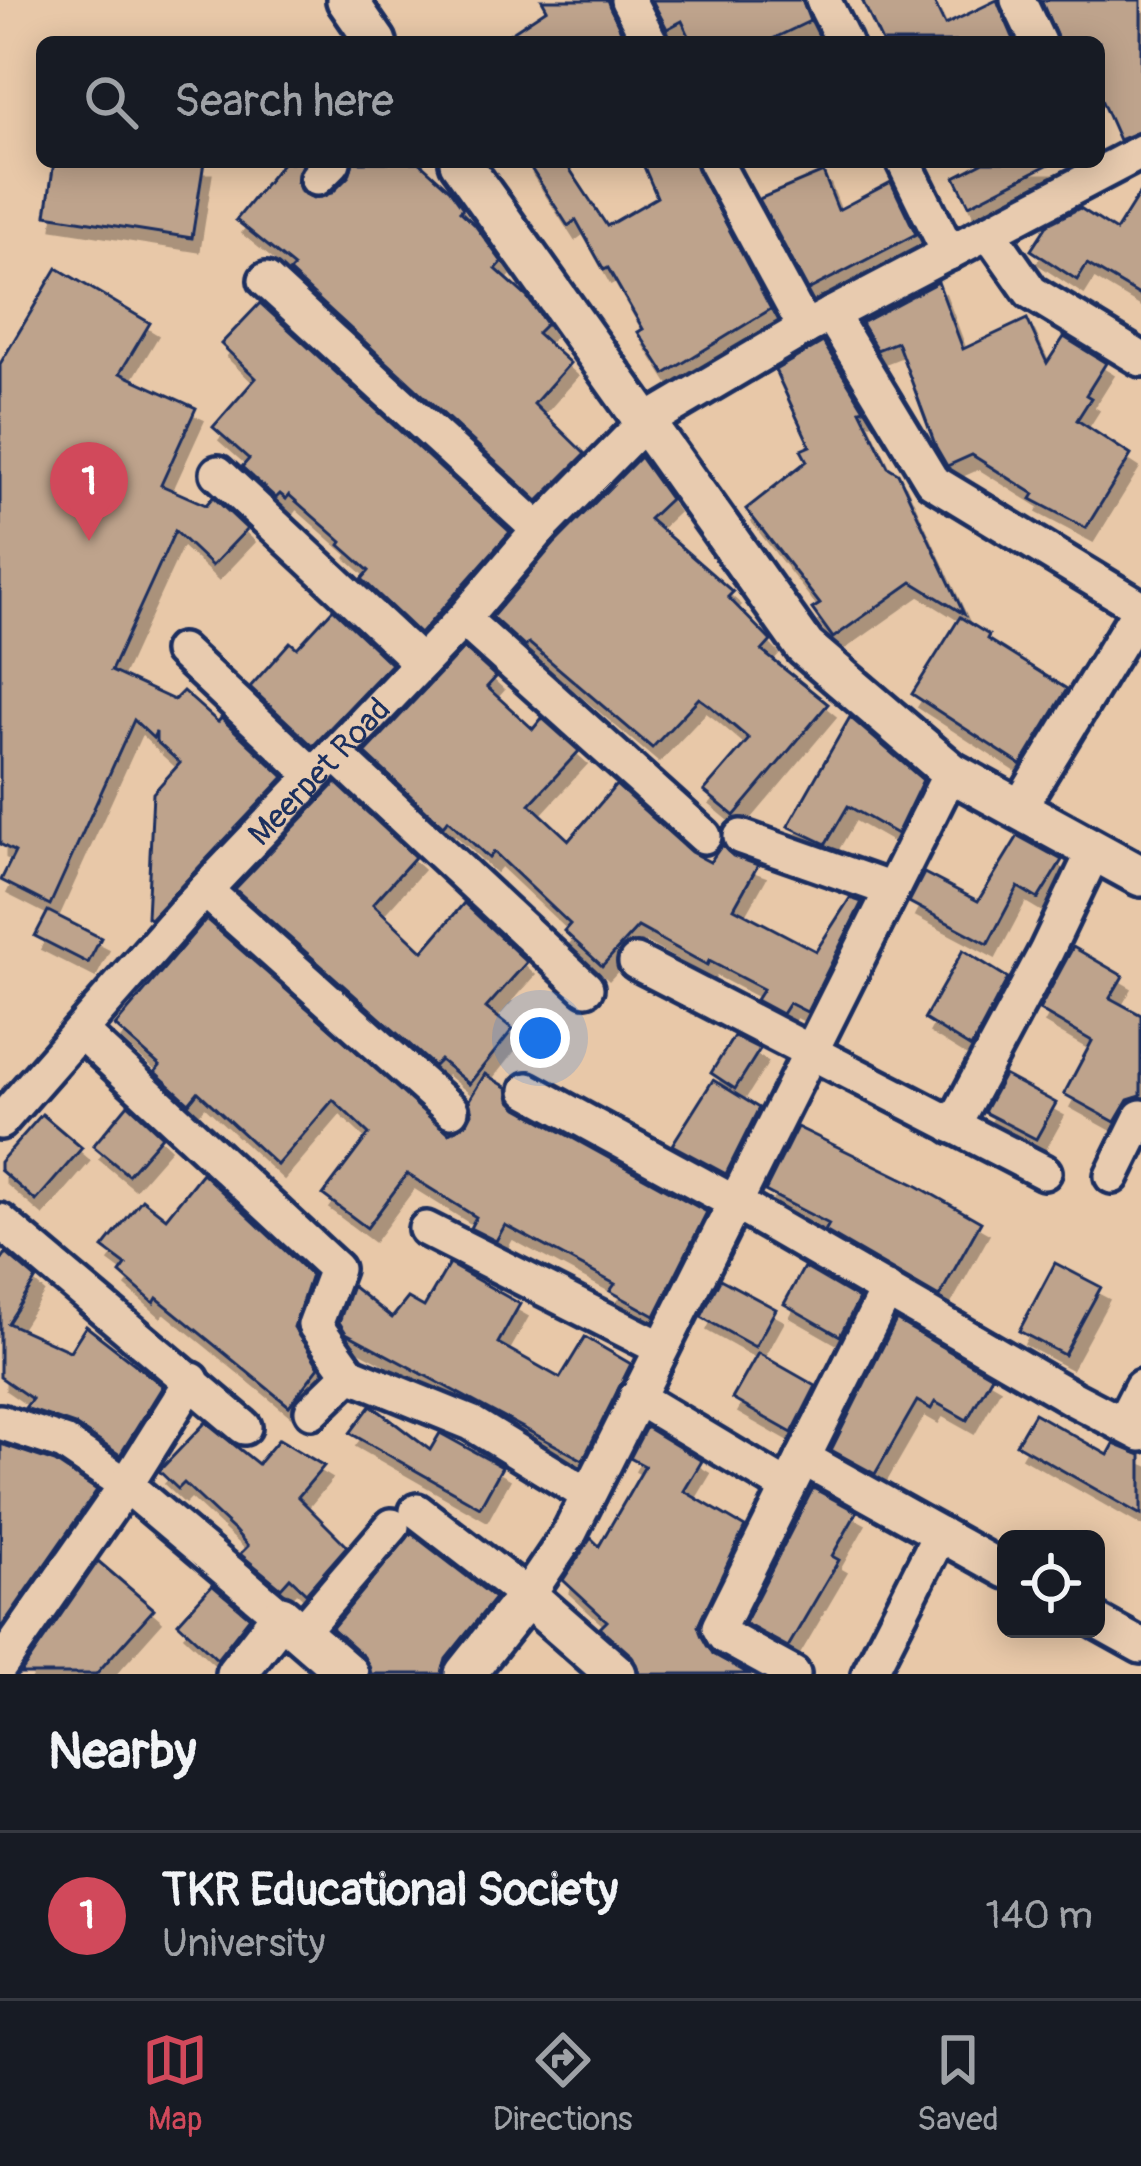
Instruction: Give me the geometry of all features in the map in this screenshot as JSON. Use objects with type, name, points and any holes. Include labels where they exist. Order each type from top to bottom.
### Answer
[{"type":"street","points":[[347,0],[372,36]]},
{"type":"street","points":[[628,0],[647,36]]},
{"type":"street","points":[[824,0],[841,36]]},
{"type":"street","points":[[1018,0],[1035,36]]},
{"type":"street","name":"Meerpet Road","points":[[1105,165],[1141,152]]},
{"type":"street","points":[[464,168],[805,646],[951,772],[1141,876]]},
{"type":"street","points":[[719,168],[818,321],[932,481],[1141,607],[1018,808]]},
{"type":"street","points":[[907,168],[949,253]]},
{"type":"street","name":"Meerpet Road","points":[[0,1122],[205,890],[463,619],[539,530],[644,424],[818,321],[989,232],[1097,168]]},
{"type":"street","points":[[989,232],[1030,292],[1141,358]]},
{"type":"street","points":[[266,280],[539,530]]},
{"type":"street","points":[[218,473],[421,663]]},
{"type":"street","points":[[463,619],[704,836]]},
{"type":"street","points":[[181,651],[324,764],[586,988]]},
{"type":"street","points":[[465,1674],[569,1534],[951,772]]},
{"type":"street","points":[[741,837],[892,890]]},
{"type":"street","points":[[953,1126],[1095,849]]},
{"type":"street","points":[[205,890],[451,1110]]},
{"type":"street","points":[[636,962],[1044,1172]]},
{"type":"street","points":[[80,1031],[336,1268],[315,1325],[350,1374],[471,1423],[588,1495]]},
{"type":"street","points":[[528,1090],[1131,1429],[1141,1388]]},
{"type":"street","points":[[1112,1176],[1141,1117]]},
{"type":"street","points":[[0,1221],[244,1427]]},
{"type":"street","points":[[426,1229],[661,1348]]},
{"type":"street","points":[[793,1674],[724,1636],[719,1627],[887,1290]]},
{"type":"street","points":[[312,1411],[350,1374]]},
{"type":"street","points":[[0,1666],[126,1485],[192,1380]]},
{"type":"street","points":[[636,1397],[795,1473],[940,1534],[997,1566]]},
{"type":"street","points":[[0,1422],[64,1443],[126,1485],[347,1674]]},
{"type":"street","points":[[236,1674],[405,1518],[527,1596],[616,1674]]},
{"type":"street","points":[[868,1674],[940,1534]]},
{"type":"street","points":[[1105,1626],[1141,1646]]},
{"type":"building","points":[[542,0],[607,0],[623,36],[506,36],[547,9]]},
{"type":"building","points":[[652,0],[802,0],[810,21],[779,36],[689,36],[682,21],[667,29]]},
{"type":"building","points":[[862,0],[933,0],[945,25],[997,0],[1012,36],[879,36]]},
{"type":"building","points":[[1041,0],[1141,0],[1141,131],[1119,140],[1105,108],[1105,36],[1056,36]]},
{"type":"building","points":[[53,168],[203,168],[192,238],[46,215]]},
{"type":"building","points":[[278,168],[301,168],[297,182],[301,192],[313,198],[332,193],[351,168],[426,168],[450,190],[463,208],[460,211],[502,262],[496,269],[527,297],[546,324],[537,333],[570,363],[534,404],[585,454],[538,501],[289,272],[294,267],[236,220]]},
{"type":"building","points":[[531,168],[569,168],[607,226],[657,197],[645,168],[697,168],[771,309],[665,374],[638,332],[643,329],[608,268],[604,270],[576,220],[568,226]]},
{"type":"building","points":[[972,168],[1041,168],[969,205],[955,177]]},
{"type":"building","points":[[823,172],[838,210],[891,182],[916,234],[808,290],[759,199]]},
{"type":"building","points":[[1141,191],[1141,296],[1087,264],[1077,280],[1031,250],[1048,224],[1080,208],[1116,231]]},
{"type":"building","points":[[57,268],[150,323],[120,373],[196,408],[161,485],[206,505],[213,497],[247,529],[212,566],[175,531],[111,671],[174,700],[183,691],[218,722],[221,718],[284,777],[150,919],[153,793],[180,763],[156,741],[156,732],[153,738],[134,720],[50,905],[1,880],[15,852],[0,844],[0,364]]},
{"type":"building","points":[[938,282],[963,349],[1027,319],[1047,363],[1064,337],[1106,363],[1077,420],[1131,455],[1086,528],[1031,499],[1034,494],[972,455],[947,466],[897,342],[877,350],[861,323]]},
{"type":"building","points":[[260,303],[510,532],[420,634],[362,579],[369,571],[342,542],[289,495],[276,498],[242,467],[249,459],[213,427],[256,378],[221,344]]},
{"type":"building","points":[[823,342],[864,409],[860,410],[888,467],[898,473],[964,614],[912,582],[833,638],[812,609],[820,604],[746,509],[807,461],[801,450],[810,446],[775,370]]},
{"type":"building","points":[[640,457],[670,499],[649,519],[733,592],[728,597],[771,641],[762,651],[828,704],[734,816],[704,791],[749,739],[710,706],[699,698],[652,748],[492,617],[554,544]]},
{"type":"building","points":[[333,609],[391,664],[313,746],[250,687],[290,642],[297,648]]},
{"type":"building","points":[[960,617],[1067,689],[1021,765],[912,694]]},
{"type":"building","points":[[464,648],[496,677],[487,687],[533,729],[542,718],[579,751],[530,804],[569,840],[616,785],[691,852],[710,862],[722,845],[733,856],[758,865],[734,908],[816,951],[850,898],[862,902],[807,1012],[789,1003],[782,1014],[756,1000],[763,989],[638,927],[602,966],[564,931],[570,924],[494,852],[489,858],[448,820],[443,826],[365,753]]},
{"type":"building","points":[[850,717],[923,780],[897,834],[848,806],[826,844],[788,826]]},
{"type":"building","points":[[336,783],[415,857],[373,904],[423,951],[464,903],[527,962],[486,1008],[513,1029],[469,1084],[440,1060],[434,1066],[235,889]]},
{"type":"building","points":[[1018,836],[1062,860],[1038,899],[1018,887],[988,944],[909,902],[924,873],[978,901]]},
{"type":"building","points":[[48,911],[101,938],[88,963],[35,936]]},
{"type":"building","points":[[206,919],[449,1133],[467,1123],[472,1113],[469,1100],[485,1074],[508,1088],[518,1108],[707,1212],[655,1316],[610,1291],[615,1284],[505,1225],[496,1241],[470,1228],[476,1217],[407,1174],[367,1228],[323,1195],[369,1134],[333,1100],[277,1165],[198,1092],[189,1103],[155,1072],[160,1066],[115,1026]]},
{"type":"building","points":[[1073,947],[1123,976],[1110,998],[1141,1015],[1141,1096],[1128,1100],[1115,1122],[1064,1094],[1092,1041],[1039,1010]]},
{"type":"building","points":[[963,950],[1008,978],[971,1048],[924,1019]]},
{"type":"building","points":[[734,1036],[760,1049],[735,1089],[711,1073]]},
{"type":"building","points":[[1004,1075],[1056,1103],[1036,1139],[984,1112]]},
{"type":"building","points":[[713,1080],[759,1108],[726,1174],[672,1145]]},
{"type":"building","points":[[128,1104],[162,1136],[128,1175],[93,1146]]},
{"type":"building","points":[[42,1114],[82,1148],[36,1201],[0,1170],[0,1162]]},
{"type":"building","points":[[797,1127],[981,1222],[939,1297],[825,1231],[829,1224],[765,1191]]},
{"type":"building","points":[[202,1173],[311,1275],[294,1327],[319,1367],[289,1406],[157,1298],[154,1303],[120,1273],[126,1265],[103,1248],[142,1199],[166,1218]]},
{"type":"building","points":[[6,1253],[36,1279],[8,1323],[70,1351],[86,1326],[163,1386],[120,1455],[75,1425],[25,1408],[32,1399],[0,1377],[0,1262]]},
{"type":"building","points":[[1055,1263],[1101,1287],[1064,1355],[1019,1331]]},
{"type":"building","points":[[449,1264],[520,1304],[498,1343],[560,1378],[585,1337],[631,1364],[583,1460],[346,1333],[339,1322],[352,1286],[392,1318],[408,1298],[424,1307]]},
{"type":"building","points":[[804,1267],[859,1299],[840,1336],[784,1304]]},
{"type":"building","points":[[720,1279],[776,1309],[755,1347],[701,1317]]},
{"type":"building","points":[[896,1320],[992,1376],[967,1420],[935,1402],[931,1409],[917,1401],[875,1474],[831,1450]]},
{"type":"building","points":[[758,1353],[816,1386],[792,1433],[732,1399]]},
{"type":"building","points":[[371,1405],[430,1450],[440,1433],[502,1467],[480,1507],[350,1433]]},
{"type":"building","points":[[1034,1413],[1108,1455],[1114,1444],[1141,1455],[1141,1515],[1016,1444]]},
{"type":"building","points":[[206,1422],[258,1464],[279,1439],[324,1466],[298,1497],[347,1546],[306,1593],[290,1578],[281,1588],[240,1554],[248,1546],[235,1531],[184,1483],[178,1489],[159,1471]]},
{"type":"building","points":[[646,1427],[702,1461],[684,1491],[745,1527],[698,1626],[713,1654],[749,1674],[639,1674],[632,1656],[600,1628],[607,1621],[563,1580],[591,1538],[599,1546],[645,1466],[630,1458]]},
{"type":"building","points":[[1,1444],[55,1462],[97,1490],[0,1629]]},
{"type":"building","points":[[813,1488],[857,1512],[832,1556],[839,1560],[788,1647],[744,1623]]},
{"type":"building","points":[[411,1533],[495,1598],[446,1659],[442,1674],[371,1674],[364,1657],[332,1628]]},
{"type":"building","points":[[98,1561],[154,1609],[96,1674],[20,1674]]},
{"type":"building","points":[[212,1585],[250,1617],[217,1659],[178,1623]]},
{"type":"place","name":"TKR Educational Society","points":[[89,541]]}]
